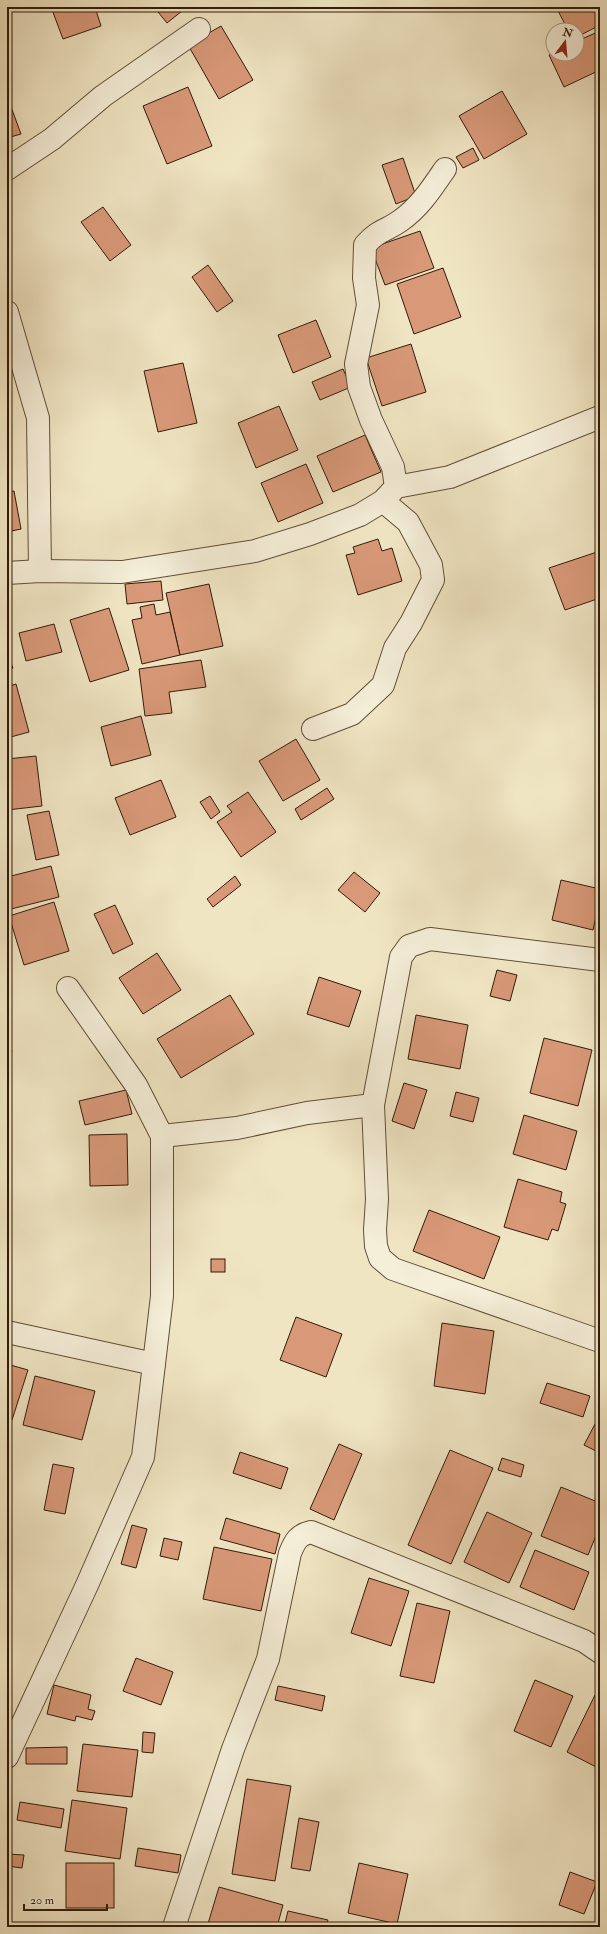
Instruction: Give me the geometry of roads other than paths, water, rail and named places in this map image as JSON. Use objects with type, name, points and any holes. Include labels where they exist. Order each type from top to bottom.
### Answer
[{"type":"street","points":[[7,169],[52,139],[103,96],[199,29]]},
{"type":"street","points":[[313,729],[352,714],[382,685],[395,648],[411,623],[433,580],[431,564],[408,522],[389,494],[393,467],[371,420],[359,387],[356,364],[368,304],[364,278],[365,245],[374,234],[400,221],[427,197],[445,169]]},
{"type":"street","points":[[7,312],[38,418],[40,571]]},
{"type":"street","points":[[7,573],[40,571],[122,572],[255,551],[310,534],[360,515],[389,494],[450,477],[600,417]]},
{"type":"street","points":[[600,960],[430,939],[409,946],[402,957],[373,1105],[377,1199],[375,1230],[376,1246],[380,1258],[393,1268],[600,1341]]},
{"type":"street","points":[[7,1757],[87,1585],[144,1457],[162,1296],[162,1136],[136,1085],[68,988]]},
{"type":"street","points":[[162,1136],[238,1128],[307,1113],[373,1105]]},
{"type":"street","points":[[7,1332],[154,1364]]},
{"type":"street","points":[[174,1927],[233,1749],[268,1659],[290,1552],[295,1541],[302,1534],[311,1532],[584,1640],[600,1652]]}]
